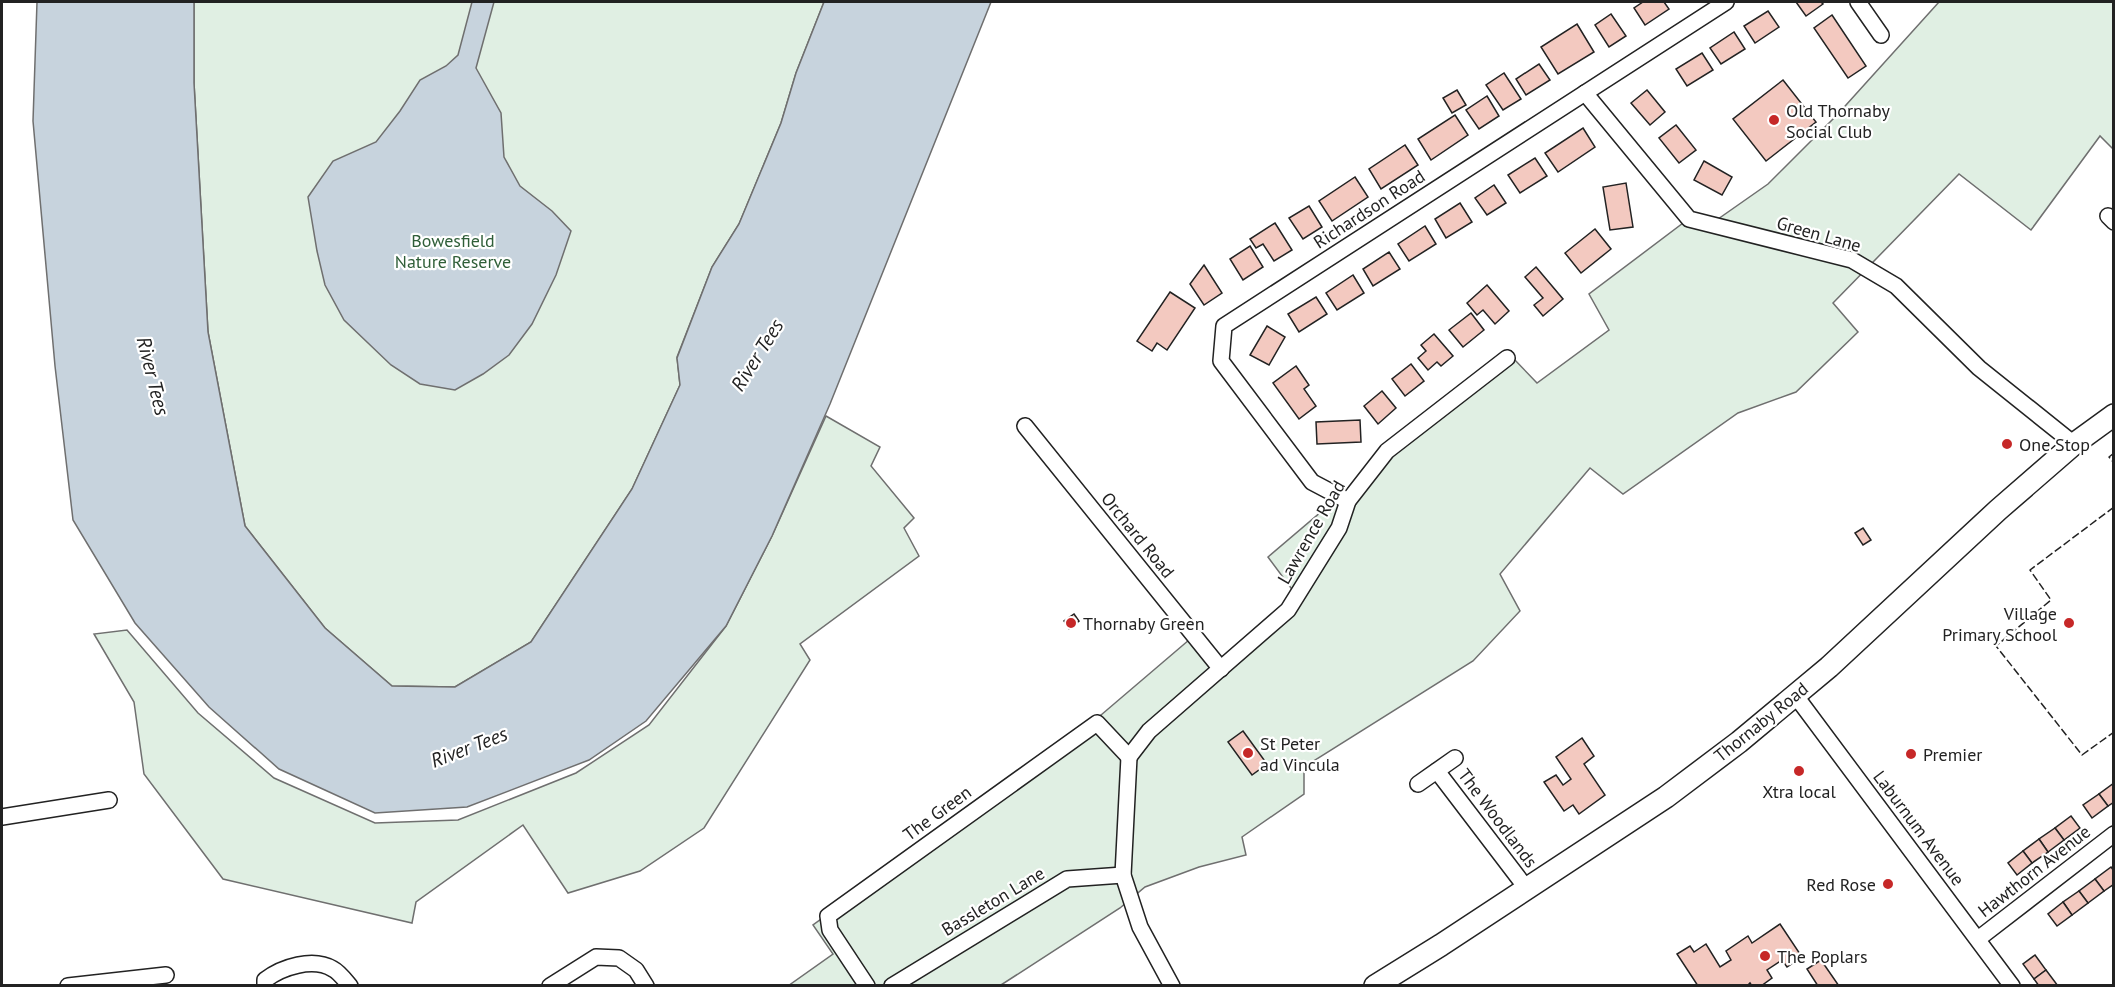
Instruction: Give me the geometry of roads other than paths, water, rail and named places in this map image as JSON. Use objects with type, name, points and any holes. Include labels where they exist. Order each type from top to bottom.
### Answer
[{"type":"street","name":"Richardson Road","points":[[1348,501],[1312,482],[1221,362],[1224,326],[1726,2]]},
{"type":"street","points":[[1858,2],[1881,35]]},
{"type":"street","name":"Green Lane","points":[[1585,93],[1689,219],[1852,260],[1896,286],[1979,368],[2074,444]]},
{"type":"street","name":"Lawrence Road","points":[[1129,757],[1149,730],[1288,610],[1339,528],[1348,501],[1387,451],[1507,358]]},
{"type":"street","name":"Thornaby Road","points":[[1375,986],[1666,797],[1739,742],[1829,667],[1998,510],[2074,444],[2114,415]]},
{"type":"street","name":"Orchard Road","points":[[1025,426],[1221,669]]},
{"type":"street","name":"Laburnum Avenue","points":[[1795,694],[2012,986]]},
{"type":"street","name":"The Green","points":[[867,986],[830,930],[828,916],[1097,723],[1129,757]]},
{"type":"street","points":[[1129,757],[1123,874],[1140,927],[1172,986]]},
{"type":"street","name":"The Woodlands","points":[[1418,784],[1455,758]]},
{"type":"street","name":"The Woodlands","points":[[1437,771],[1527,889]]},
{"type":"street","points":[[2,817],[109,800]]},
{"type":"street","name":"Hawthorn Avenue","points":[[1977,939],[2114,834]]},
{"type":"street","name":"Bassleton Lane","points":[[892,986],[1067,879],[1123,874]]},
{"type":"street","points":[[550,986],[596,957],[619,958],[636,970],[646,986]]},
{"type":"street","points":[[265,986],[265,980],[279,970],[314,963],[333,969],[350,986]]},
{"type":"street","points":[[68,986],[166,975]]},
{"type":"water","name":"River Tees","points":[[37,2],[194,2],[194,83],[208,332],[245,526],[325,628],[392,686],[455,687],[531,642],[632,489],[680,385],[677,358],[712,267],[739,224],[781,123],[796,73],[824,2],[991,2],[830,404],[772,536],[726,626],[646,721],[589,760],[467,807],[375,813],[279,769],[209,707],[135,623],[73,520],[55,366],[33,121]]},
{"type":"water","points":[[472,2],[494,2],[476,68],[501,113],[504,157],[520,186],[552,211],[571,231],[556,275],[532,324],[509,355],[483,374],[455,390],[420,384],[391,365],[344,320],[325,285],[308,197],[333,161],[376,142],[420,80],[446,66],[458,55]]},
{"type":"place","name":"Old Thornaby Social Club","points":[[1774,120]]},
{"type":"place","name":"One Stop","points":[[2007,444]]},
{"type":"place","name":"Thornaby Green","points":[[1071,623]]},
{"type":"place","name":"Village Primary School","points":[[2069,623]]},
{"type":"place","name":"St Peter ad Vincula","points":[[1248,753]]},
{"type":"place","name":"Premier","points":[[1911,754]]},
{"type":"place","name":"Xtra local","points":[[1799,771]]},
{"type":"place","name":"Red Rose","points":[[1888,884]]},
{"type":"place","name":"The Poplars","points":[[1765,956]]},
{"type":"park label","name":"Bowesfield Nature Reserve","points":[[453,250]]}]
